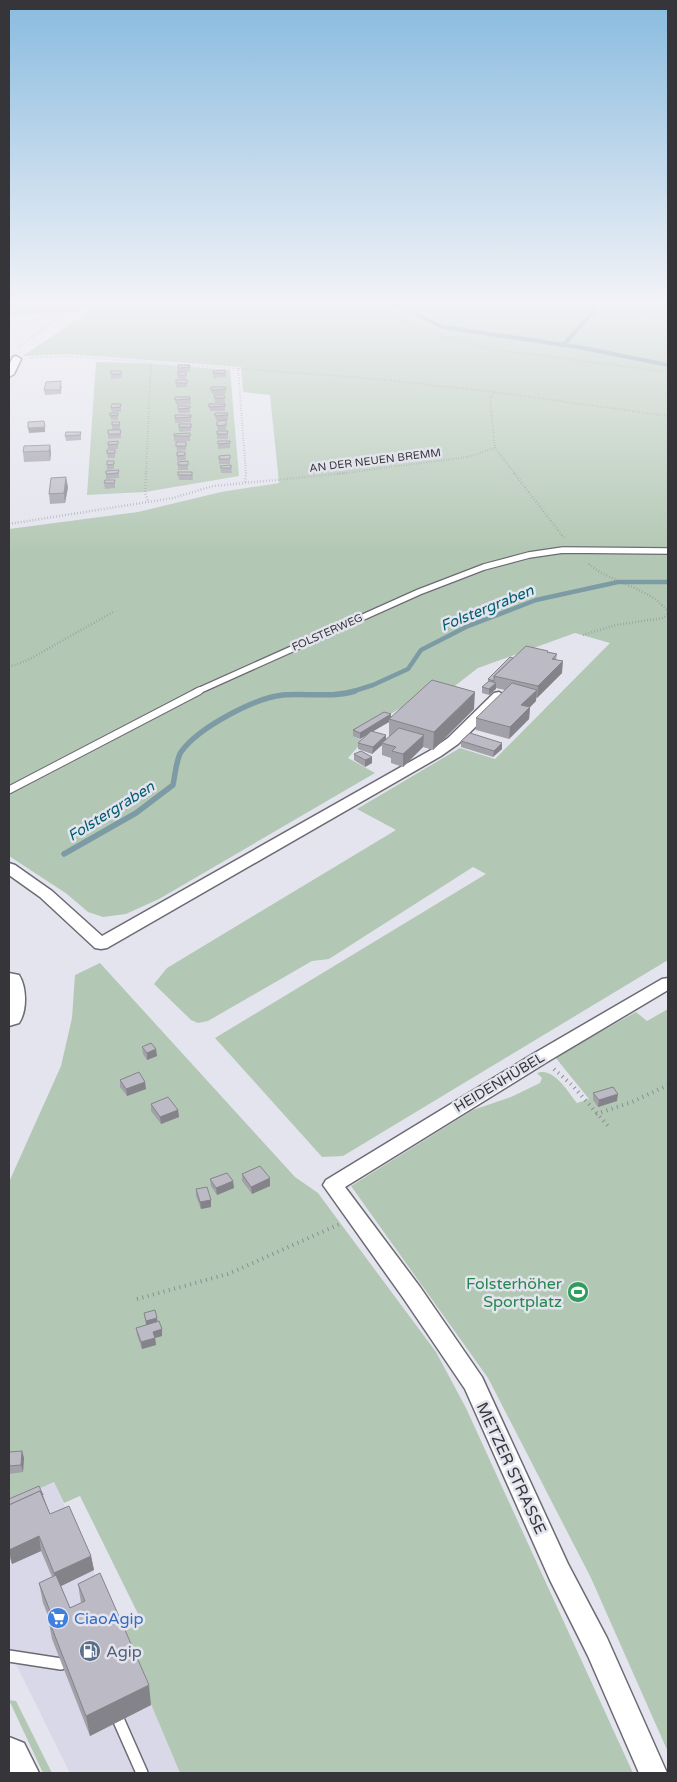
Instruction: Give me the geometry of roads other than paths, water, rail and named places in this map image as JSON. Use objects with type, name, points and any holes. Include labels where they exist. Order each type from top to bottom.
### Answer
[{"type":"main road","points":[[9,981],[11,1002],[9,1017]]},
{"type":"main road","points":[[9,1758],[17,1773]]},
{"type":"street","points":[[9,868],[46,894],[101,944],[436,753],[453,741],[499,696]]},
{"type":"street","name":"HEIDENHÜBEL","points":[[333,1185],[540,1058],[668,983]]},
{"type":"street","name":"METZER STRASSE","points":[[333,1185],[412,1293],[474,1384],[559,1572],[598,1647],[653,1773]]},
{"type":"lane","name":"FOLSTERWEG","points":[[9,790],[126,727],[199,691],[433,586],[479,568],[529,555],[573,550],[668,551]]},
{"type":"lane","points":[[9,1656],[61,1664]]},
{"type":"lane","points":[[119,1721],[142,1773]]},
{"type":"waterway","name":"Folstergraben","points":[[352,692],[373,685],[408,669],[421,650],[466,627],[536,600],[618,582],[668,582]]},
{"type":"waterway","name":"Folstergraben","points":[[64,854],[136,813],[173,785],[179,755],[189,743],[213,724],[242,708],[271,697],[283,695],[328,695],[352,692]]},
{"type":"place","name":"Folsterhöher Sportplatz","points":[[578,1292]]},
{"type":"place","name":"CiaoAgip","points":[[58,1618]]},
{"type":"place","name":"Agip","points":[[90,1651]]}]
